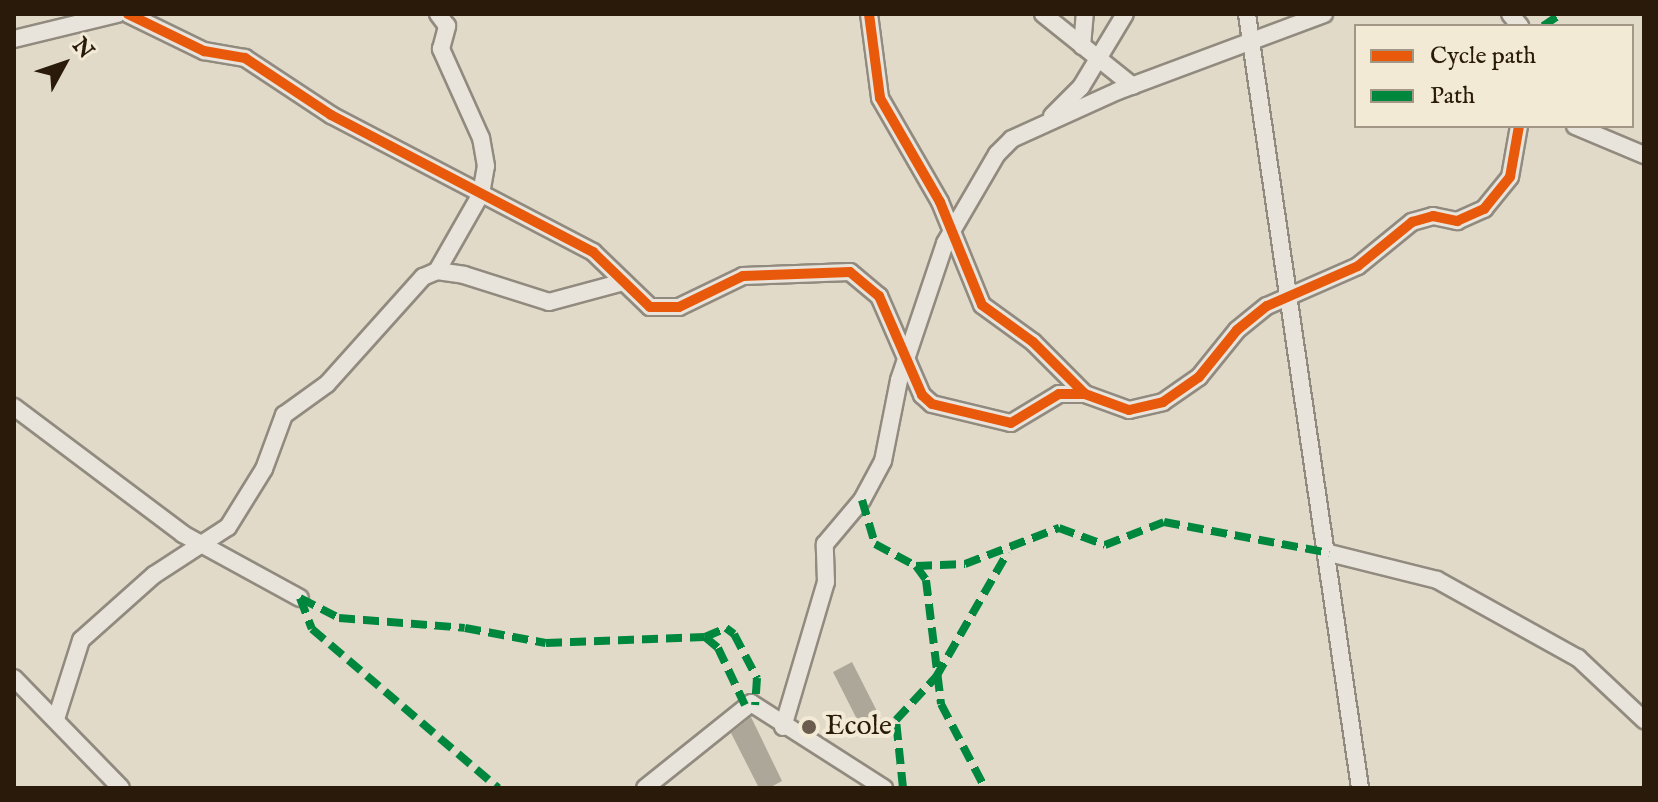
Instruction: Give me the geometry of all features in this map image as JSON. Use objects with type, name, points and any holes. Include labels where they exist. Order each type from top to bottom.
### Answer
[{"type":"street","points":[[14,39],[117,14]]},
{"type":"street","points":[[128,14],[204,51],[245,58],[331,115],[593,252],[650,307],[664,312],[743,276],[850,272],[879,296],[906,361],[932,404],[975,419],[1011,423],[1059,394],[1085,394],[1129,410],[1163,402],[1199,377],[1237,330],[1290,291],[1358,266],[1423,217],[1457,221],[1484,209],[1510,177],[1519,128]]},
{"type":"street","points":[[56,719],[81,640],[154,575],[240,513],[284,415],[327,384],[400,299],[437,271],[481,194],[481,138],[441,49],[447,26],[438,14]]},
{"type":"street","points":[[869,14],[880,98],[952,230],[990,316],[1033,342],[1085,394]]},
{"type":"street","points":[[1043,14],[1133,86]]},
{"type":"street","points":[[1082,46],[1085,14]]},
{"type":"street","points":[[1046,123],[1100,59],[1125,14]]},
{"type":"street","points":[[1247,14],[1329,553],[1360,788]]},
{"type":"street","points":[[783,727],[826,582],[825,544],[862,500],[883,461],[906,361],[952,230],[997,154],[1046,123],[1251,39],[1324,14]]},
{"type":"street","points":[[1580,128],[1644,155]]},
{"type":"street","points":[[437,271],[549,302],[623,282]]},
{"type":"street","points":[[14,407],[201,544],[300,598]]},
{"type":"street","points":[[1329,553],[1437,580],[1578,658],[1644,720]]},
{"type":"street","points":[[14,678],[121,788]]},
{"type":"street","points":[[645,788],[745,705],[755,705],[783,727],[884,788]]},
{"type":"building","points":[[852,662],[885,727],[866,737],[833,672]]},
{"type":"building","points":[[751,717],[782,781],[769,788],[759,788],[731,733]]},
{"type":"marked path","points":[[1546,24],[1561,14]]},
{"type":"marked path","points":[[862,500],[875,544],[916,566],[965,564],[1059,528],[1105,545],[1164,522],[1329,553]]},
{"type":"marked path","points":[[903,788],[896,720],[936,677],[1008,552]]},
{"type":"marked path","points":[[916,566],[926,580],[941,704],[985,788]]},
{"type":"marked path","points":[[300,598],[339,618],[465,628],[546,643],[705,637],[718,648],[745,705]]},
{"type":"marked path","points":[[300,598],[312,629],[498,788]]},
{"type":"marked path","points":[[705,637],[726,628],[734,634],[757,678],[755,705]]},
{"type":"cycle path","points":[[128,14],[204,51],[245,58],[331,115],[593,252],[650,307],[679,307],[743,276],[850,272],[879,296],[922,395],[932,404],[1011,423],[1059,394],[1085,394]]},
{"type":"cycle path","points":[[869,14],[880,98],[940,202],[982,305],[1033,342],[1085,394],[1129,410],[1163,402],[1199,377],[1237,330],[1267,306],[1358,266],[1412,222],[1433,216],[1457,221],[1484,209],[1510,177],[1519,128]]},
{"type":"place","name":"Ecole","points":[[809,727]]}]
